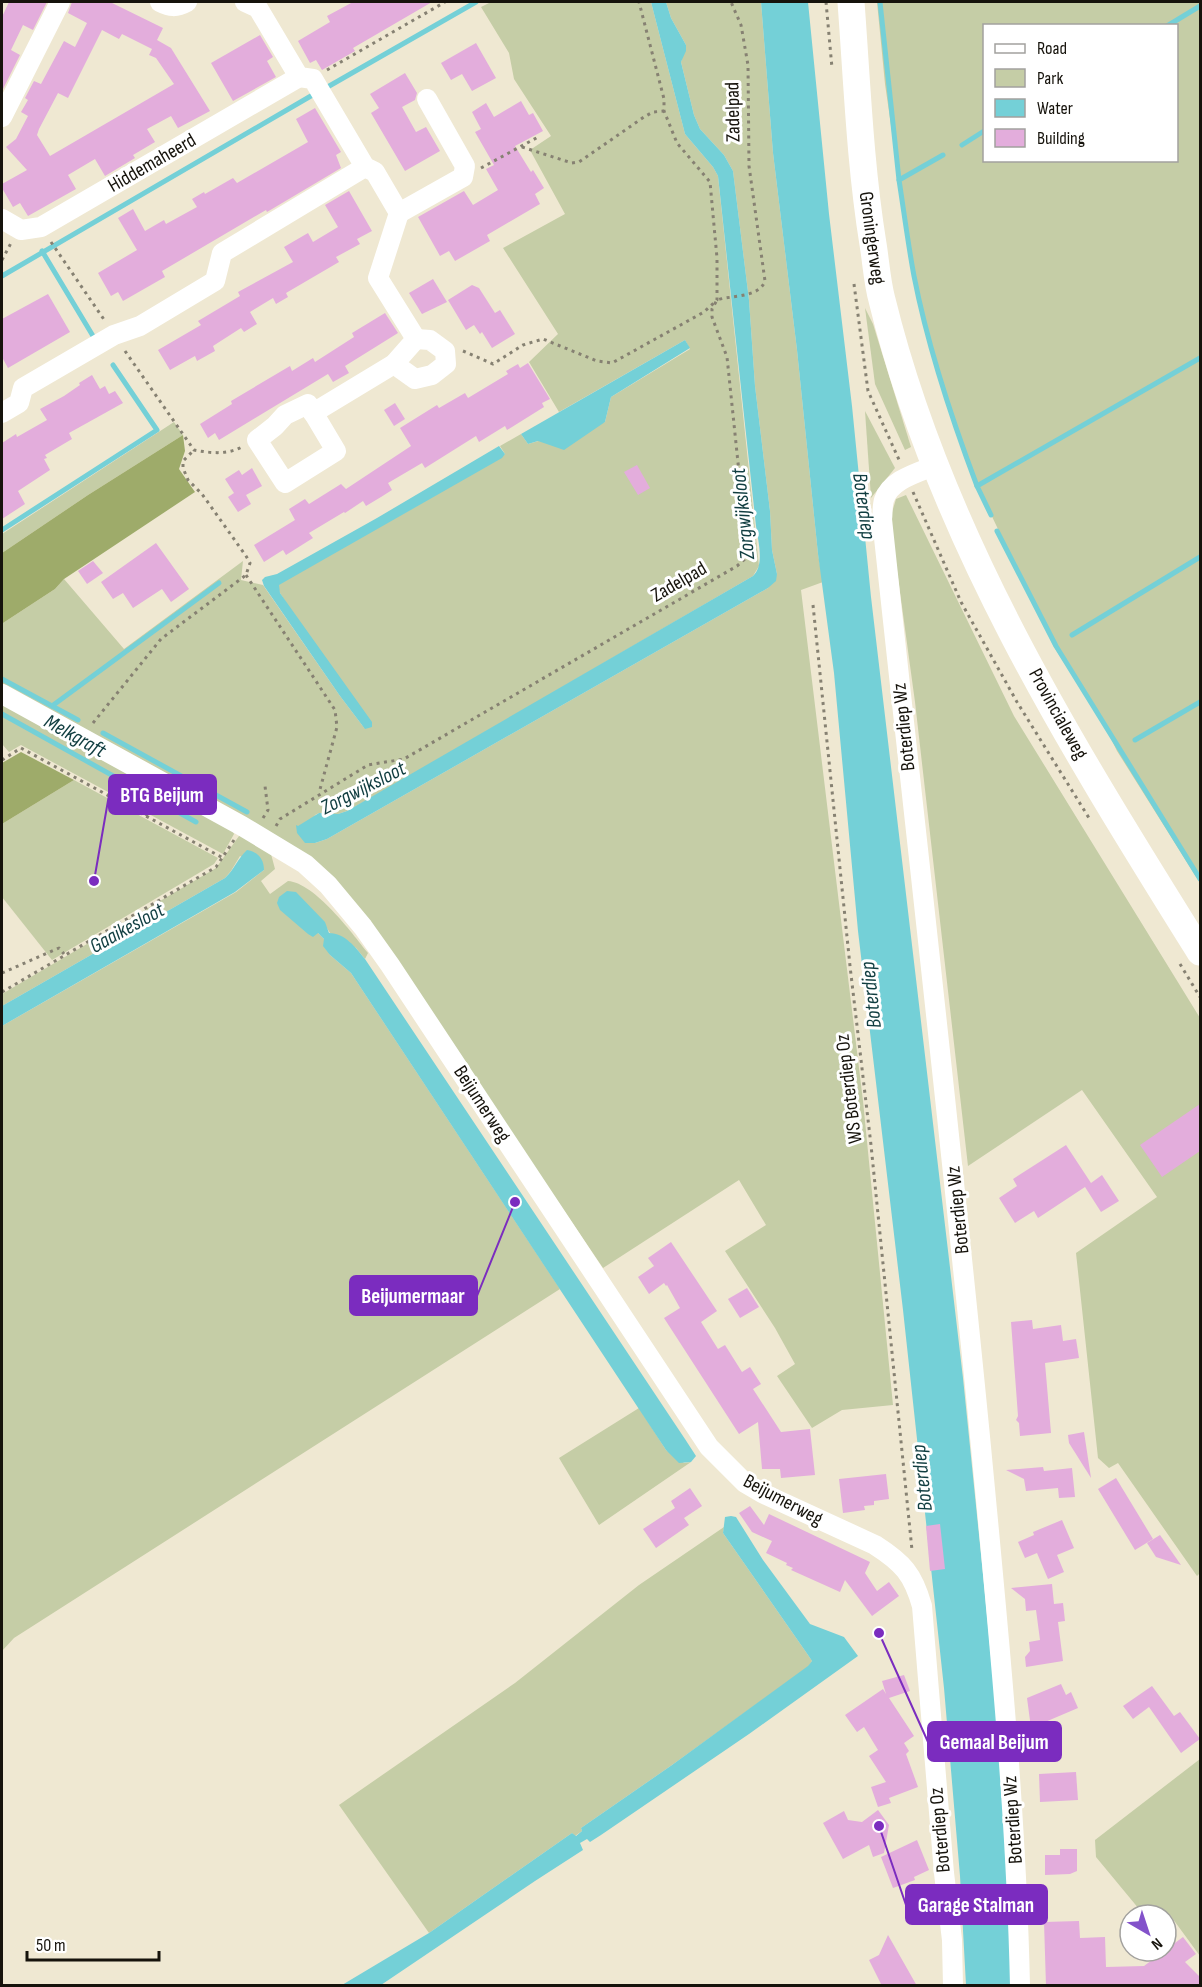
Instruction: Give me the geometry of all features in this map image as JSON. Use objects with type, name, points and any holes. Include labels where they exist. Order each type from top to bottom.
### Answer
[{"type":"main road","name":"Groningerweg","points":[[851,2],[866,197],[881,298],[899,362],[934,466]]},
{"type":"main road","name":"Provincialeweg","points":[[934,466],[996,604],[1106,801],[1200,952]]},
{"type":"street","points":[[2,117],[60,2]]},
{"type":"street","points":[[160,2],[170,7],[187,2]]},
{"type":"street","points":[[257,4],[306,78],[326,102],[364,167],[375,172],[399,213]]},
{"type":"street","name":"Hiddemaheerd","points":[[2,219],[21,230],[41,227],[306,78]]},
{"type":"street","points":[[417,339],[378,278],[399,213],[463,177],[465,166],[427,99]]},
{"type":"street","points":[[2,413],[20,403],[22,388],[114,335],[140,326],[215,281],[222,252],[364,167]]},
{"type":"street","points":[[394,364],[415,379],[432,375],[446,364],[445,351],[430,340],[417,339]]},
{"type":"street","points":[[313,413],[394,364],[417,339]]},
{"type":"street","points":[[308,404],[313,413],[336,451],[285,483],[257,440],[285,415],[308,404]]},
{"type":"street","name":"Boterdiep Wz","points":[[934,466],[907,477],[891,488],[884,499],[882,519],[954,1171],[1003,1678],[1018,1883],[1020,1986]]},
{"type":"street","name":"Beijumerweg","points":[[2,694],[254,833],[305,864],[328,885],[363,927],[390,965],[710,1447],[745,1483],[875,1545],[907,1569]]},
{"type":"street","name":"Boterdiep Oz","points":[[907,1569],[917,1588],[922,1606],[944,1874],[952,1940],[953,1986]]},
{"type":"path","points":[[306,78],[445,2]]},
{"type":"path","points":[[445,351],[453,347],[493,364],[523,345],[543,339],[597,361],[612,363],[704,312],[717,300],[717,258],[710,183],[677,144],[664,111],[664,99],[639,2]]},
{"type":"path","name":"Zadelpad","points":[[254,833],[368,765],[404,759],[737,566],[745,559],[747,549],[727,357],[712,317],[712,309],[717,300],[753,293],[763,287],[765,281],[749,166],[748,65],[741,25],[731,2]]},
{"type":"path","points":[[522,147],[572,163],[579,162],[644,117],[653,112],[664,111]]},
{"type":"path","points":[[463,177],[540,136]]},
{"type":"path","points":[[47,237],[194,450],[231,453],[257,440]]},
{"type":"path","points":[[81,738],[161,639],[246,575],[250,563],[246,556],[202,494],[188,480],[183,468],[183,460],[194,450]]},
{"type":"path","points":[[246,575],[335,710],[337,728],[319,794]]},
{"type":"path","name":"WS Boterdiep Oz","points":[[813,605],[912,1553],[907,1569]]},
{"type":"path","points":[[2,760],[21,748],[223,858]]},
{"type":"path","points":[[2,992],[216,867],[223,858],[254,833],[268,810],[265,786]]},
{"type":"path","points":[[146,816],[151,806]]},
{"type":"path","points":[[2,973],[59,948],[64,954]]},
{"type":"green space","points":[[491,2],[651,2],[685,134],[718,176],[759,566],[753,576],[394,785],[347,811],[338,814],[319,813],[315,815],[304,842],[315,843],[327,839],[768,588],[777,574],[772,550],[770,511],[755,386],[749,300],[733,171],[724,155],[700,129],[694,115],[681,62],[686,45],[671,18],[666,2],[761,2],[773,153],[823,582],[801,590],[863,1101],[893,1405],[842,1410],[812,1428],[777,1376],[795,1364],[775,1328],[725,1251],[766,1225],[739,1180],[603,1268],[354,902],[88,733],[2,683],[2,620],[3,623],[55,589],[64,579],[124,649],[243,561],[241,580],[263,585],[365,729],[280,593],[278,587],[280,582],[505,454],[500,446],[521,434],[528,444],[605,422],[611,397],[690,349],[685,340],[559,412],[529,362],[558,334],[503,248],[565,214],[530,150],[551,136],[514,79],[509,53],[481,7]]},
{"type":"green space","points":[[877,2],[1200,2],[1200,883],[1117,751],[1102,720],[1054,647],[978,487],[947,406],[908,243],[885,84]]},
{"type":"green space","points":[[865,308],[873,324],[911,447],[905,450],[875,384]]},
{"type":"green space","points":[[865,411],[895,468],[871,498]]},
{"type":"green space","points":[[174,422],[183,435],[2,553],[2,534]]},
{"type":"green space","points":[[183,435],[185,451],[179,469],[195,492],[64,579],[55,589],[3,623],[2,553]]},
{"type":"green space","points":[[906,495],[1014,716],[1200,1018],[1200,1573],[1197,1576],[1118,1463],[1109,1468],[1098,1458],[1076,1253],[1157,1197],[1082,1090],[968,1166],[915,702],[890,519],[896,499]]},
{"type":"green space","points":[[2,704],[232,829],[234,834],[223,854],[21,745],[9,752],[2,744]]},
{"type":"green space","points":[[21,752],[74,780],[2,824],[2,763]]},
{"type":"green space","points":[[74,780],[218,858],[214,864],[52,960],[2,897],[2,824]]},
{"type":"green space","points":[[243,835],[271,854],[275,869],[261,881],[270,894],[288,881],[310,890],[332,910],[368,953],[365,959],[356,948],[330,933],[325,925],[318,933],[324,939],[330,955],[351,973],[560,1289],[14,1638],[2,1651],[2,1026],[236,892],[264,870],[240,856],[225,878],[2,1006],[2,994],[216,868],[239,836]]},
{"type":"green space","points":[[639,1408],[666,1450],[684,1463],[691,1462],[599,1525],[559,1458]]},
{"type":"green space","points":[[724,1527],[723,1533],[812,1661],[808,1667],[581,1828],[582,1831],[575,1836],[572,1833],[429,1933],[339,1805],[515,1683],[639,1585]]},
{"type":"green space","points":[[1200,1759],[1200,1956],[1178,1926],[1178,1903],[1134,1903],[1096,1857],[1095,1840]]},
{"type":"water","points":[[651,2],[666,2],[671,18],[686,45],[681,62],[694,115],[700,129],[724,155],[733,171],[749,300],[755,386],[776,581],[768,588],[327,839],[305,843],[297,833],[296,825],[298,826],[319,813],[338,814],[347,811],[753,576],[757,571],[760,559],[759,546],[718,176],[685,134]]},
{"type":"water","name":"Boterdiep","points":[[761,2],[808,2],[871,597],[963,1378],[1003,1781],[1015,1985],[966,1985],[960,1876],[944,1688],[903,1310],[858,931],[834,673],[818,554],[797,350],[773,153]]},
{"type":"water","points":[[685,340],[690,348],[611,397],[605,422],[564,450],[538,441],[528,444],[521,434]]},
{"type":"water","points":[[499,446],[505,454],[502,458],[279,585],[280,593],[372,722],[372,727],[365,729],[262,580],[277,574],[377,518]]},
{"type":"water","points":[[247,850],[260,857],[264,870],[235,892],[2,1026],[2,1006],[225,878]]},
{"type":"water","points":[[287,891],[296,892],[325,922],[329,933],[345,938],[365,959],[685,1439],[696,1456],[691,1462],[679,1463],[666,1450],[351,973],[330,955],[323,946],[324,939],[318,933],[313,937],[308,934],[280,910],[277,903],[279,897]]},
{"type":"water","points":[[725,1517],[736,1517],[763,1560],[810,1624],[844,1637],[858,1656],[601,1835],[590,1842],[587,1839],[580,1843],[583,1850],[381,1985],[342,1985],[429,1933],[572,1833],[576,1836],[582,1831],[581,1828],[808,1666],[812,1661],[723,1533]]},
{"type":"building","points":[[9,2],[47,2],[33,30],[23,25],[11,50],[20,55],[2,91],[2,17]]},
{"type":"building","points":[[72,2],[110,2],[163,28],[157,40],[171,48],[210,111],[178,128],[171,116],[147,129],[155,142],[133,155],[135,158],[105,176],[95,159],[68,175],[76,189],[28,216],[20,203],[13,207],[2,188],[2,184],[27,170],[6,147],[16,139],[28,116],[21,112],[28,100],[25,98],[34,81],[41,84],[64,41],[75,47],[87,23],[68,13]],"holes":[[[102,30],[119,39],[122,34],[152,49],[149,55],[156,58],[174,84],[50,156],[37,135],[58,93],[68,98]]]},
{"type":"building","points":[[353,2],[432,2],[353,48],[355,51],[322,70],[316,60],[310,63],[298,41],[330,22],[327,16]]},
{"type":"building","points":[[260,35],[273,57],[267,61],[276,77],[233,101],[211,63]]},
{"type":"building","points":[[476,43],[496,78],[472,91],[462,74],[451,80],[441,63]]},
{"type":"building","points":[[405,73],[417,93],[415,100],[402,107],[416,132],[426,127],[440,151],[405,171],[371,113],[379,108],[370,94]]},
{"type":"building","points":[[521,101],[529,115],[533,113],[543,131],[515,146],[544,188],[535,194],[540,204],[487,235],[490,241],[455,261],[449,251],[440,256],[418,217],[464,191],[473,205],[498,190],[486,169],[494,165],[475,132],[481,129],[472,112],[486,103],[494,117]]},
{"type":"building","points":[[315,108],[341,152],[336,155],[341,168],[162,271],[165,277],[123,301],[118,292],[111,296],[98,273],[137,250],[118,218],[133,209],[145,231],[164,220],[166,224],[197,207],[192,199],[233,178],[237,183],[308,142],[296,119]]},
{"type":"building","points":[[349,191],[372,231],[357,239],[360,244],[336,257],[339,262],[286,293],[288,297],[276,304],[273,298],[250,312],[257,324],[244,332],[241,328],[213,346],[215,351],[197,361],[195,356],[170,370],[158,350],[201,325],[198,321],[240,296],[238,292],[293,262],[284,247],[308,233],[313,242],[338,227],[325,205]]},
{"type":"building","points":[[433,279],[447,302],[422,314],[409,293]]},
{"type":"building","points":[[472,285],[479,288],[495,313],[500,310],[515,334],[492,348],[482,332],[480,334],[474,325],[466,330],[448,300]]},
{"type":"building","points":[[48,294],[70,332],[8,368],[2,357],[2,319]]},
{"type":"building","points":[[385,313],[398,333],[345,366],[349,373],[333,382],[328,374],[219,440],[215,433],[208,438],[200,424],[232,404],[231,401],[290,366],[292,371],[313,358],[315,362],[354,337],[352,333]]},
{"type":"building","points":[[528,363],[550,399],[542,403],[544,407],[507,430],[505,426],[479,442],[476,436],[425,468],[422,463],[388,483],[392,490],[381,497],[366,506],[363,501],[309,533],[313,538],[286,555],[283,550],[264,562],[254,545],[295,520],[289,509],[305,499],[309,504],[341,484],[346,489],[411,446],[400,428],[437,405],[439,408],[465,393],[468,398],[508,374],[506,371],[518,364],[520,368]]},
{"type":"building","points":[[92,375],[100,389],[105,386],[109,394],[115,391],[123,403],[69,433],[72,439],[45,455],[47,458],[44,459],[50,470],[18,491],[25,504],[2,519],[2,443],[47,420],[40,409],[64,396]]},
{"type":"building","points":[[395,403],[405,419],[394,426],[384,410]]},
{"type":"building","points":[[637,465],[650,488],[638,495],[624,472]]},
{"type":"building","points":[[252,468],[262,486],[246,495],[251,504],[238,512],[228,497],[234,493],[225,479],[239,470],[242,475]]},
{"type":"building","points":[[156,543],[189,589],[171,602],[162,589],[133,608],[123,593],[113,599],[101,582]]},
{"type":"building","points":[[93,561],[103,573],[87,584],[78,571]]},
{"type":"building","points":[[1200,1104],[1200,1151],[1162,1177],[1140,1145]]},
{"type":"building","points":[[1066,1145],[1091,1183],[1102,1175],[1119,1201],[1101,1212],[1085,1187],[1038,1218],[1034,1211],[1015,1223],[999,1198],[1017,1186],[1013,1179]]},
{"type":"building","points":[[671,1242],[717,1311],[701,1322],[718,1349],[725,1345],[742,1372],[750,1367],[761,1384],[753,1389],[781,1432],[810,1429],[815,1475],[781,1478],[780,1469],[762,1469],[758,1422],[739,1434],[664,1318],[680,1308],[667,1285],[664,1283],[649,1294],[638,1277],[654,1266],[648,1258]]},
{"type":"building","points":[[747,1288],[759,1307],[740,1318],[728,1299]]},
{"type":"building","points":[[1032,1320],[1033,1329],[1061,1325],[1063,1341],[1076,1339],[1079,1358],[1045,1363],[1051,1433],[1020,1436],[1019,1423],[1016,1420],[1018,1416],[1011,1322]]},
{"type":"building","points":[[1084,1432],[1091,1478],[1069,1443],[1068,1435]]},
{"type":"building","points":[[1043,1467],[1044,1471],[1072,1468],[1075,1497],[1059,1498],[1058,1488],[1026,1491],[1024,1479],[1006,1470]]},
{"type":"building","points":[[886,1474],[889,1499],[874,1501],[874,1505],[864,1506],[865,1510],[843,1513],[839,1479]]},
{"type":"building","points":[[1116,1478],[1153,1539],[1135,1550],[1098,1489]]},
{"type":"building","points":[[690,1488],[702,1506],[684,1518],[689,1525],[656,1548],[643,1529],[675,1508],[671,1501]]},
{"type":"building","points":[[750,1506],[764,1525],[769,1514],[870,1562],[865,1573],[877,1591],[889,1582],[899,1596],[872,1616],[845,1580],[840,1592],[791,1570],[793,1568],[786,1565],[787,1563],[766,1553],[772,1541],[752,1532],[739,1513]]},
{"type":"building","points":[[1062,1520],[1074,1548],[1057,1555],[1064,1572],[1048,1579],[1037,1553],[1025,1558],[1018,1542],[1034,1535],[1033,1532]]},
{"type":"building","points":[[940,1524],[945,1569],[930,1571],[926,1526]]},
{"type":"building","points":[[1160,1535],[1181,1565],[1156,1557],[1147,1543]]},
{"type":"building","points":[[1052,1584],[1054,1604],[1063,1603],[1065,1621],[1058,1622],[1063,1661],[1026,1667],[1025,1657],[1030,1651],[1029,1642],[1040,1640],[1036,1610],[1026,1611],[1025,1599],[1011,1588]]},
{"type":"building","points":[[904,1675],[910,1691],[889,1698],[914,1736],[904,1743],[909,1751],[906,1754],[918,1787],[889,1798],[891,1803],[878,1807],[871,1787],[886,1782],[869,1756],[878,1750],[864,1727],[857,1732],[845,1715],[883,1689],[886,1694],[882,1681]]},
{"type":"building","points":[[1061,1684],[1066,1695],[1071,1692],[1078,1708],[1031,1728],[1027,1698]]},
{"type":"building","points":[[1152,1686],[1174,1716],[1180,1712],[1200,1739],[1181,1753],[1149,1707],[1133,1719],[1123,1706]]},
{"type":"building","points":[[1076,1772],[1078,1800],[1040,1802],[1039,1774]]},
{"type":"building","points":[[878,1810],[889,1825],[884,1853],[873,1857],[869,1845],[843,1859],[823,1823],[844,1811],[848,1820],[862,1822]]},
{"type":"building","points":[[917,1840],[929,1870],[914,1877],[915,1880],[893,1888],[881,1857]]},
{"type":"building","points":[[1060,1849],[1077,1849],[1077,1871],[1070,1874],[1045,1875],[1045,1855],[1060,1855]]},
{"type":"building","points":[[1079,1921],[1080,1938],[1105,1937],[1106,1967],[1178,1963],[1178,1941],[1183,1937],[1196,1954],[1185,1962],[1200,1977],[1200,1986],[1106,1986],[1106,1984],[1046,1986],[1044,1922]]},
{"type":"building","points":[[888,1935],[917,1986],[882,1986],[869,1960],[879,1955]]},
{"type":"waterway","points":[[324,89],[476,2]]},
{"type":"waterway","points":[[880,2],[899,180]]},
{"type":"waterway","points":[[1170,24],[1200,6]]},
{"type":"waterway","points":[[2,276],[316,93]]},
{"type":"waterway","points":[[962,145],[983,132]]},
{"type":"waterway","points":[[943,155],[899,180],[914,276],[926,329],[949,408],[977,486]]},
{"type":"waterway","points":[[42,251],[93,336]]},
{"type":"waterway","points":[[991,515],[977,486],[1200,358]]},
{"type":"waterway","points":[[2,530],[157,430],[113,365]]},
{"type":"waterway","points":[[997,531],[1056,646],[1200,879]]},
{"type":"waterway","points":[[1072,635],[1200,557]]},
{"type":"waterway","points":[[52,706],[219,583]]},
{"type":"waterway","points":[[2,679],[78,720]]},
{"type":"waterway","points":[[1135,740],[1200,702]]},
{"type":"waterway","name":"Melkgraft","points":[[2,714],[196,822]]},
{"type":"waterway","points":[[103,733],[247,812]]},
{"type":"place","name":"BTG Beijum","points":[[94,881]]},
{"type":"place","name":"Beijumermaar","points":[[515,1202]]},
{"type":"place","name":"Gemaal Beijum","points":[[879,1633]]},
{"type":"place","name":"Garage Stalman","points":[[879,1826]]},
{"type":"water label","name":"Zorgwijksloot","points":[[743,514]]},
{"type":"water label","name":"Zorgwijksloot","points":[[363,788]]},
{"type":"water label","name":"Gaaikesloot","points":[[127,928]]}]
